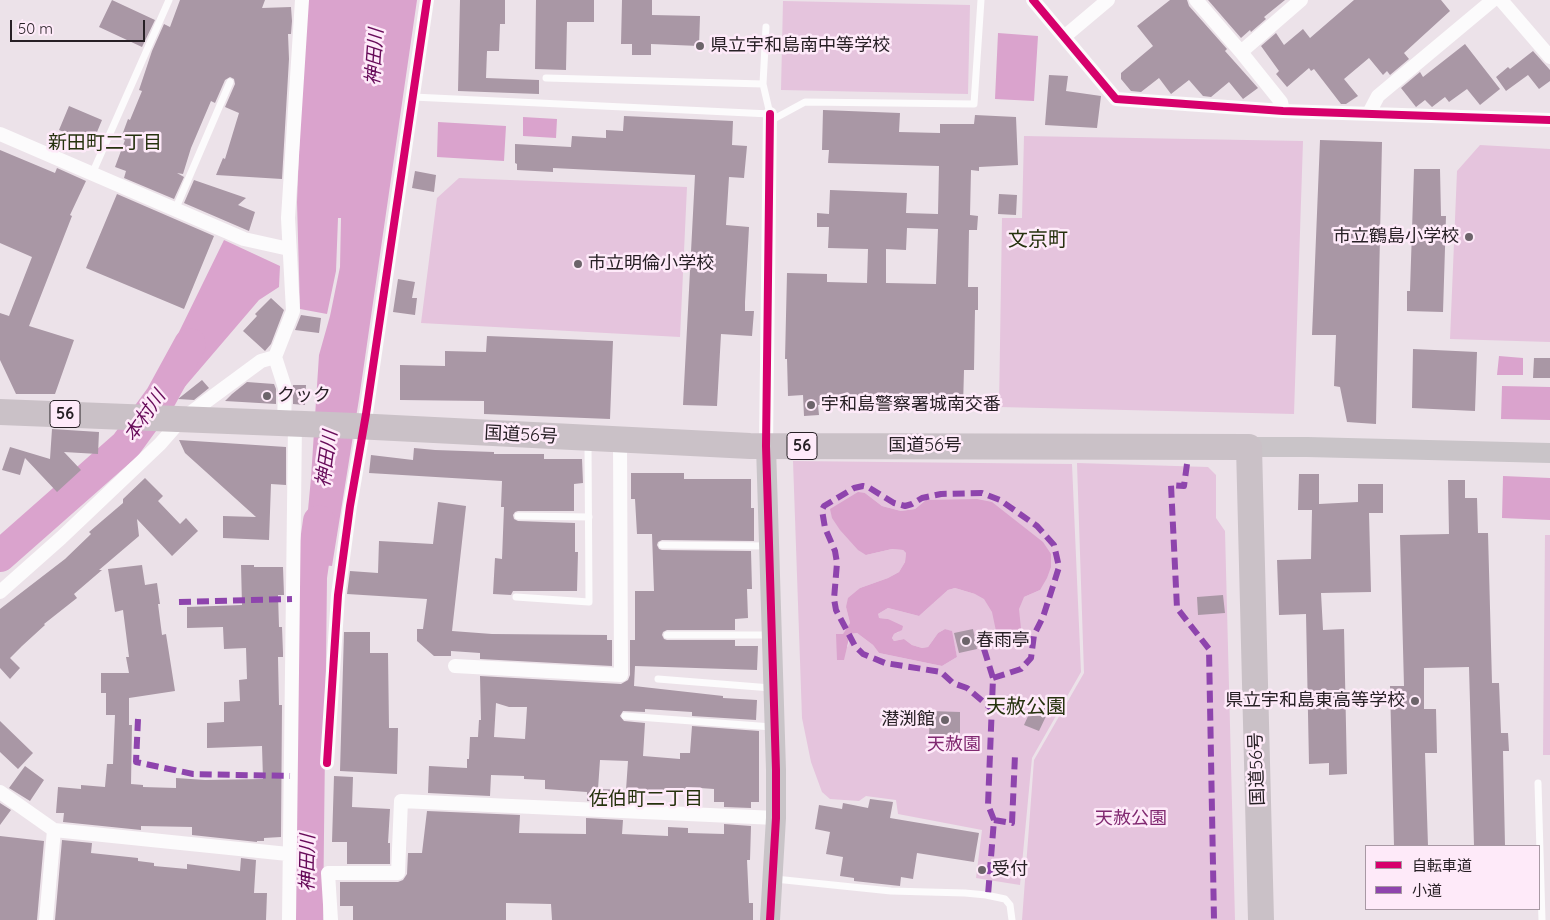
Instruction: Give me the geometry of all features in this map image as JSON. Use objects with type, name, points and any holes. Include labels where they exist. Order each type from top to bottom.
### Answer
[{"type":"highway","name":"国道56号","points":[[0,412],[359,426],[766,446],[1249,448],[1261,920]]},
{"type":"street","points":[[288,920],[294,424],[275,357],[292,311],[288,218],[302,0]]},
{"type":"street","points":[[327,763],[338,595],[359,426],[427,0]]},
{"type":"street","points":[[1033,0],[1116,100],[1283,111],[1550,120]]},
{"type":"street","points":[[1064,37],[1108,0]]},
{"type":"street","points":[[1196,0],[1281,102],[1283,111]]},
{"type":"street","points":[[1241,52],[1301,0]]},
{"type":"street","points":[[1369,113],[1378,96],[1493,0]]},
{"type":"street","points":[[1501,0],[1550,58]]},
{"type":"street","points":[[770,117],[766,446],[776,818],[770,920]]},
{"type":"street","points":[[0,134],[244,240],[289,249]]},
{"type":"street","points":[[0,592],[160,444],[174,420],[261,361],[275,357]]},
{"type":"street","points":[[455,666],[620,675],[620,440]]},
{"type":"street","points":[[1249,448],[1307,447],[1550,454]]},
{"type":"street","points":[[0,792],[54,830],[288,854]]},
{"type":"street","points":[[331,920],[328,873],[398,873],[401,801],[776,818]]},
{"type":"street","points":[[46,920],[54,830]]},
{"type":"lane","points":[[92,174],[169,0]]},
{"type":"lane","points":[[413,97],[770,117],[805,102],[974,104],[981,0]]},
{"type":"lane","points":[[766,27],[763,84],[770,117]]},
{"type":"lane","points":[[546,78],[763,84]]},
{"type":"lane","points":[[175,210],[230,82]]},
{"type":"lane","points":[[516,597],[589,602],[588,438]]},
{"type":"lane","points":[[518,516],[589,517]]},
{"type":"lane","points":[[662,545],[769,546]]},
{"type":"lane","points":[[667,635],[772,635]]},
{"type":"lane","points":[[658,679],[774,688]]},
{"type":"lane","points":[[625,716],[775,727]]},
{"type":"lane","points":[[1538,783],[1540,845]]},
{"type":"lane","points":[[1540,852],[1542,920]]},
{"type":"lane","points":[[772,878],[891,891],[986,895],[1005,899],[1010,906],[1012,920]]},
{"type":"green space","points":[[783,1],[970,5],[968,94],[781,90]]},
{"type":"green space","points":[[1024,136],[1303,141],[1294,414],[999,407],[1002,218],[1022,218]]},
{"type":"green space","points":[[1480,145],[1550,149],[1550,342],[1450,339],[1457,171]]},
{"type":"green space","points":[[459,178],[687,187],[680,337],[421,323],[437,198]]},
{"type":"green space","name":"天赦園","points":[[793,461],[1072,464],[1081,672],[1032,758],[1020,885],[976,878],[982,830],[898,814],[896,800],[866,796],[859,801],[830,799],[822,792],[811,762],[802,718]],"holes":[[[865,493],[882,506],[901,511],[915,509],[926,500],[930,500],[1040,590],[1024,597],[975,594],[955,588],[948,590],[919,616],[888,608],[878,614],[878,618],[888,619],[899,632],[894,634],[892,638],[894,641],[904,639],[912,645],[922,648],[928,647],[938,633],[945,629],[951,631],[957,657],[942,666],[879,653],[873,645],[857,633],[850,634],[848,647],[837,634],[843,635],[850,623],[846,607],[860,588],[899,572],[905,562],[906,553],[903,550],[892,549],[866,555]]]},
{"type":"green space","name":"天赦公園","points":[[1077,463],[1208,467],[1216,475],[1216,518],[1225,531],[1235,920],[1022,920],[1034,760],[1084,673]]},
{"type":"green space","points":[[1545,535],[1550,535],[1550,755],[1543,755]]},
{"type":"water","points":[[305,0],[417,0],[359,399],[332,566],[303,563],[319,355],[330,316],[340,267],[341,218],[338,218],[336,271],[327,314],[300,309],[297,202]]},
{"type":"water","points":[[998,33],[1038,36],[1034,101],[995,99]]},
{"type":"water","points":[[523,117],[557,119],[556,138],[523,136]]},
{"type":"water","points":[[438,122],[506,126],[504,161],[437,157]]},
{"type":"water","points":[[224,240],[280,266],[279,287],[259,300],[182,390],[157,377]]},
{"type":"water","points":[[1499,356],[1523,358],[1523,375],[1497,375]]},
{"type":"water","points":[[1502,386],[1550,387],[1550,420],[1501,419]]},
{"type":"water","points":[[1503,476],[1550,478],[1550,520],[1502,518]]},
{"type":"water","points":[[858,492],[865,493],[882,506],[901,511],[915,509],[926,500],[977,499],[992,502],[1043,542],[1051,554],[1051,567],[1040,590],[1024,597],[1019,609],[1021,629],[1016,638],[1005,642],[996,631],[992,612],[984,599],[955,588],[948,590],[919,616],[888,608],[878,614],[879,618],[888,619],[903,626],[902,630],[894,634],[892,638],[894,641],[904,639],[912,645],[922,648],[928,647],[938,633],[945,629],[952,631],[957,657],[942,666],[879,653],[873,645],[857,633],[850,634],[844,660],[837,660],[836,634],[843,634],[850,623],[846,607],[848,598],[860,588],[899,572],[905,562],[906,553],[903,550],[892,549],[866,555],[858,550],[840,530],[832,518],[830,509]]},
{"type":"building","points":[[112,0],[155,20],[142,47],[99,27]]},
{"type":"building","points":[[180,0],[265,0],[262,8],[291,7],[292,21],[291,34],[288,34],[289,59],[282,179],[216,175],[223,158],[225,159],[239,113],[225,107],[235,84],[234,79],[230,77],[225,80],[215,103],[211,101],[191,148],[183,174],[177,173],[184,177],[174,199],[124,178],[126,171],[115,167],[125,140],[121,138],[142,91],[139,90],[152,51],[164,24],[170,27]]},
{"type":"building","points":[[460,0],[505,0],[505,24],[500,24],[499,51],[487,51],[486,78],[539,80],[539,94],[458,91]]},
{"type":"building","points":[[536,0],[594,0],[594,22],[567,22],[566,70],[535,69]]},
{"type":"building","points":[[622,0],[652,0],[652,15],[700,16],[699,46],[651,44],[651,55],[632,55],[632,44],[621,44]]},
{"type":"building","points":[[1170,0],[1187,0],[1189,6],[1227,49],[1225,51],[1258,88],[1243,99],[1229,82],[1211,97],[1203,96],[1189,80],[1171,94],[1159,78],[1141,92],[1131,91],[1121,79],[1121,73],[1153,46],[1137,26]]},
{"type":"building","points":[[1208,0],[1285,0],[1264,17],[1266,19],[1251,32],[1250,30],[1241,38]]},
{"type":"building","points":[[1354,0],[1441,0],[1450,11],[1404,53],[1409,59],[1390,75],[1387,71],[1383,75],[1369,58],[1344,79],[1358,96],[1346,104],[1341,104],[1314,69],[1311,71],[1309,68],[1287,87],[1276,74],[1279,71],[1261,46],[1276,33],[1284,45],[1303,29],[1310,38]]},
{"type":"building","points":[[1465,44],[1500,89],[1480,105],[1467,89],[1449,102],[1445,97],[1432,107],[1425,100],[1416,107],[1401,88],[1420,72],[1423,77]]},
{"type":"building","points":[[1533,51],[1550,70],[1550,81],[1539,89],[1528,75],[1506,91],[1496,77],[1508,67],[1510,69]]},
{"type":"building","points":[[1049,75],[1068,76],[1066,91],[1101,96],[1097,128],[1045,125]]},
{"type":"building","points":[[69,106],[102,120],[92,144],[59,130]]},
{"type":"building","points":[[823,110],[900,113],[899,132],[940,133],[940,124],[974,124],[975,115],[1016,117],[1018,165],[979,167],[979,171],[971,170],[970,215],[978,216],[977,230],[969,230],[968,287],[978,287],[978,310],[975,310],[974,370],[964,370],[963,407],[818,405],[819,415],[804,416],[803,395],[788,396],[787,359],[785,359],[787,273],[827,274],[827,282],[867,283],[868,249],[828,248],[829,227],[817,227],[817,213],[829,214],[830,190],[907,193],[906,213],[938,214],[939,166],[828,163],[829,150],[822,150]],"holes":[[[907,228],[938,229],[936,284],[886,283],[886,249],[906,250]]]},
{"type":"building","points":[[624,116],[733,121],[732,145],[747,146],[744,178],[729,177],[726,225],[749,227],[745,311],[754,311],[752,336],[721,334],[717,406],[683,405],[695,175],[553,168],[553,172],[517,170],[515,144],[571,147],[572,136],[606,138],[606,130],[623,131]]},
{"type":"building","points":[[1320,140],[1382,142],[1376,424],[1347,422],[1340,387],[1334,386],[1336,335],[1312,335]]},
{"type":"building","points":[[0,150],[55,173],[57,168],[86,181],[70,215],[72,216],[29,326],[74,340],[55,394],[16,394],[0,360],[0,313],[9,316],[32,257],[0,243]]},
{"type":"building","points":[[1414,169],[1440,169],[1441,216],[1446,216],[1443,312],[1407,311],[1407,291],[1410,291]]},
{"type":"building","points":[[415,171],[436,175],[434,192],[412,188]]},
{"type":"building","points":[[194,180],[246,198],[238,205],[255,212],[249,231],[184,203]]},
{"type":"building","points":[[117,194],[214,236],[184,309],[86,268]]},
{"type":"building","points":[[999,194],[1017,195],[1016,215],[998,214]]},
{"type":"building","points":[[398,279],[415,282],[412,298],[417,298],[415,315],[393,312]]},
{"type":"building","points":[[271,298],[284,310],[271,344],[265,351],[243,331],[257,316],[255,314]]},
{"type":"building","points":[[301,315],[321,318],[319,333],[295,330]]},
{"type":"building","points":[[487,336],[613,341],[610,419],[484,414],[484,401],[400,400],[400,365],[445,366],[445,351],[486,352]]},
{"type":"building","points":[[1413,349],[1477,352],[1475,411],[1412,408]]},
{"type":"building","points":[[1534,358],[1550,358],[1550,378],[1533,378]]},
{"type":"building","points":[[202,380],[209,388],[194,400],[178,399]]},
{"type":"building","points":[[247,382],[274,384],[276,404],[225,401]]},
{"type":"building","points":[[293,385],[306,385],[305,405],[293,404]]},
{"type":"building","points":[[52,429],[99,432],[98,454],[64,452],[81,470],[57,492],[25,458],[20,475],[2,470],[10,447],[50,459]]},
{"type":"building","points":[[179,440],[286,447],[286,485],[271,484],[269,540],[223,538],[223,516],[256,517],[185,453]]},
{"type":"building","points":[[414,448],[494,452],[494,454],[544,454],[544,459],[582,459],[583,483],[574,484],[574,511],[518,511],[513,515],[514,519],[518,521],[575,523],[575,552],[578,552],[577,591],[513,591],[511,595],[493,594],[495,558],[502,559],[504,507],[501,507],[502,481],[369,473],[371,455],[413,460]]},
{"type":"building","points":[[631,473],[684,473],[684,479],[751,479],[751,508],[754,508],[754,541],[662,540],[657,545],[662,550],[751,551],[752,589],[747,589],[748,618],[735,619],[735,630],[667,630],[662,635],[667,640],[735,640],[735,646],[758,646],[757,670],[635,666],[634,686],[723,696],[723,698],[757,700],[756,720],[692,716],[692,712],[645,709],[645,712],[623,711],[620,716],[624,721],[645,723],[643,756],[680,759],[680,753],[690,753],[692,726],[759,731],[759,802],[751,802],[751,808],[724,807],[724,802],[714,802],[714,789],[686,787],[685,791],[664,790],[664,793],[637,791],[636,803],[587,801],[587,792],[545,789],[545,780],[524,779],[524,776],[491,775],[490,796],[428,793],[429,766],[467,768],[470,737],[478,737],[479,720],[481,720],[480,676],[621,684],[628,680],[630,675],[630,640],[635,640],[635,591],[654,591],[652,534],[637,534],[635,499],[631,499]],"holes":[[[496,703],[509,707],[527,707],[525,739],[494,737]],[[600,760],[628,761],[626,790],[598,789]]]},
{"type":"building","points":[[1299,474],[1319,474],[1319,504],[1358,502],[1358,484],[1383,484],[1383,513],[1369,513],[1371,592],[1321,593],[1323,630],[1344,629],[1347,774],[1329,775],[1329,763],[1309,764],[1306,614],[1279,615],[1277,560],[1311,559],[1312,510],[1298,510]]},
{"type":"building","points":[[145,478],[163,496],[158,501],[180,524],[186,518],[198,531],[172,556],[137,519],[139,536],[99,570],[102,570],[74,594],[77,598],[44,624],[10,658],[20,668],[10,679],[0,668],[0,609],[65,559],[91,534],[89,532],[123,503],[123,499]]},
{"type":"building","points":[[1448,480],[1465,480],[1465,498],[1477,498],[1478,533],[1488,533],[1492,683],[1499,683],[1501,733],[1508,733],[1509,751],[1503,751],[1505,845],[1474,845],[1469,667],[1424,668],[1424,709],[1436,709],[1437,753],[1425,753],[1428,845],[1394,845],[1390,686],[1404,686],[1400,535],[1449,534]]},
{"type":"building","points":[[438,502],[466,506],[452,631],[492,634],[607,635],[607,640],[612,640],[612,666],[480,659],[480,653],[451,651],[451,656],[434,656],[417,641],[417,629],[423,629],[427,599],[347,594],[350,571],[378,573],[379,541],[433,544]]},
{"type":"building","points":[[142,565],[145,585],[157,583],[162,635],[166,634],[175,691],[129,698],[129,725],[132,725],[131,784],[143,785],[143,787],[176,788],[176,778],[205,780],[263,779],[262,746],[207,748],[207,723],[224,722],[224,702],[240,701],[239,680],[247,679],[246,648],[224,649],[223,627],[187,628],[187,607],[242,605],[241,565],[283,567],[284,595],[278,595],[279,627],[282,627],[283,653],[283,657],[278,657],[279,705],[282,705],[281,837],[264,838],[264,841],[257,842],[192,835],[192,827],[141,826],[141,830],[63,822],[64,813],[56,813],[58,787],[81,789],[81,785],[105,787],[107,764],[113,764],[115,715],[106,715],[106,693],[101,693],[101,673],[129,673],[126,657],[129,657],[123,610],[115,612],[108,569]]},
{"type":"building","points":[[1223,595],[1225,613],[1198,615],[1197,597]]},
{"type":"building","name":"春雨亭","points":[[973,629],[977,649],[959,653],[954,633]]},
{"type":"building","points":[[344,632],[370,632],[370,653],[388,653],[389,728],[398,728],[397,774],[340,771]]},
{"type":"building","points":[[1034,703],[1049,710],[1039,731],[1024,725]]},
{"type":"building","name":"潜渕館","points":[[930,711],[960,712],[960,741],[935,740],[935,737],[929,737]]},
{"type":"building","points":[[0,721],[33,753],[18,769],[0,752]]},
{"type":"building","points":[[25,766],[44,780],[30,801],[9,788]]},
{"type":"building","points":[[334,776],[353,777],[352,807],[390,809],[388,843],[390,843],[390,864],[347,864],[347,842],[332,842]]},
{"type":"building","points":[[870,799],[893,802],[890,818],[979,833],[974,862],[917,853],[913,879],[901,877],[900,886],[854,881],[854,878],[840,876],[843,857],[826,854],[830,832],[815,829],[819,805],[842,809],[843,803],[868,808]]},
{"type":"building","points":[[0,803],[11,810],[0,825]]},
{"type":"building","points":[[427,811],[520,815],[519,833],[586,834],[586,818],[623,820],[622,834],[668,836],[668,827],[688,828],[688,833],[724,834],[724,824],[751,826],[750,860],[747,860],[749,903],[753,903],[753,920],[552,920],[551,904],[506,903],[506,920],[353,920],[353,906],[340,906],[340,882],[398,882],[403,880],[407,874],[408,853],[422,853]]},
{"type":"building","points":[[0,836],[44,841],[37,920],[0,920]]},
{"type":"building","points":[[62,840],[92,843],[91,853],[138,858],[138,861],[154,863],[154,866],[187,869],[187,864],[240,871],[241,858],[256,860],[254,893],[267,893],[266,920],[55,920]]},
{"type":"waterway","name":"本村川","points":[[0,556],[126,445],[161,397],[190,344]]},
{"type":"waterway","name":"神田川","points":[[307,920],[311,577],[319,521]]},
{"type":"marked path","points":[[1187,464],[1184,486],[1171,485],[1177,608],[1209,649],[1214,920]]},
{"type":"marked path","points":[[993,678],[1021,669],[1031,658],[1034,635],[1043,617],[1059,567],[1054,545],[1037,526],[1000,500],[982,493],[941,494],[922,498],[905,506],[894,503],[868,487],[863,486],[854,488],[824,506],[822,510],[825,528],[835,551],[837,563],[834,599],[836,610],[855,646],[863,654],[885,663],[941,672],[953,683],[967,688],[992,709],[1024,712]]},
{"type":"marked path","points":[[179,602],[292,599]]},
{"type":"marked path","points":[[984,649],[993,678],[988,805],[994,820],[988,895]]},
{"type":"marked path","points":[[138,719],[136,762],[193,774],[290,776]]},
{"type":"marked path","points":[[994,820],[1012,823],[1015,755]]},
{"type":"cycle path","points":[[327,763],[338,595],[427,0]]},
{"type":"cycle path","points":[[1033,0],[1116,99],[1283,111],[1550,120]]},
{"type":"cycle path","points":[[770,114],[766,446],[776,770],[776,818],[770,920]]},
{"type":"place","name":"県立宇和島南中等学校","points":[[700,46]]},
{"type":"place","name":"市立鶴島小学校","points":[[1469,237]]},
{"type":"place","name":"市立明倫小学校","points":[[578,264]]},
{"type":"place","name":"クック","points":[[267,396]]},
{"type":"place","name":"宇和島警察署城南交番","points":[[811,405]]},
{"type":"place","name":"春雨亭","points":[[966,641]]},
{"type":"place","name":"県立宇和島東高等学校","points":[[1415,701]]},
{"type":"place","name":"潜渕館","points":[[945,720]]},
{"type":"place","name":"受付","points":[[982,870]]},
{"type":"district","name":"新田町二丁目","points":[[105,143]]},
{"type":"district","name":"文京町","points":[[1038,240]]},
{"type":"district","name":"天赦公園","points":[[1026,707]]},
{"type":"district","name":"佐伯町二丁目","points":[[646,799]]}]
